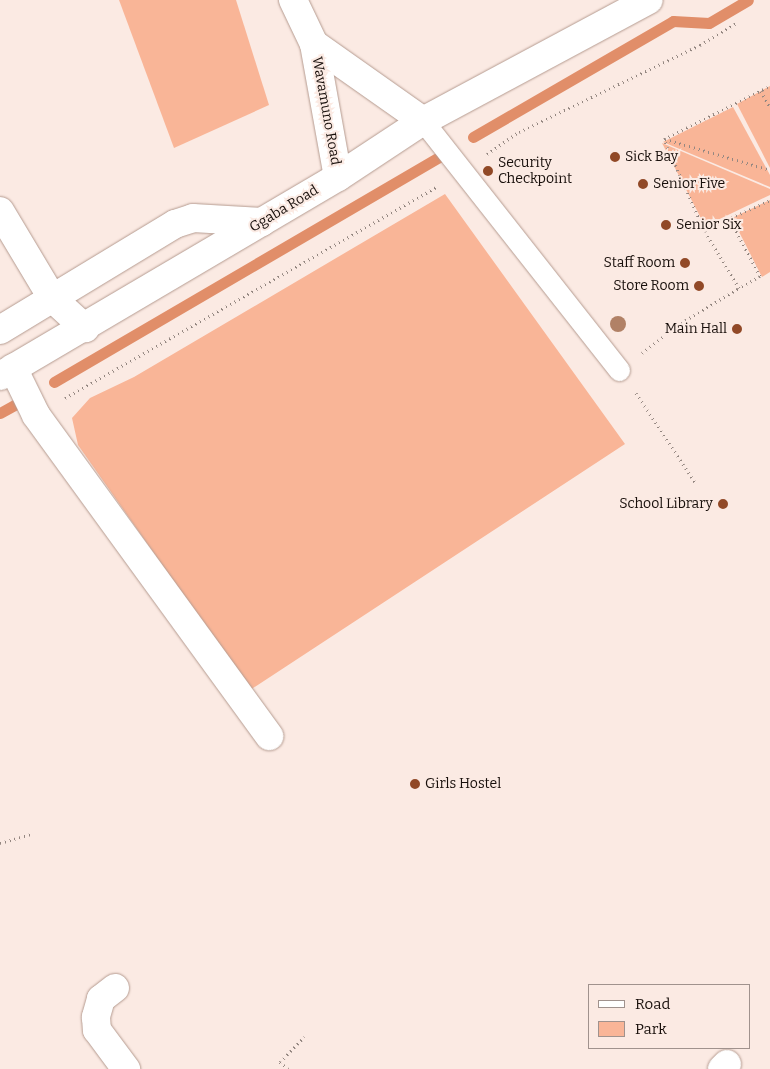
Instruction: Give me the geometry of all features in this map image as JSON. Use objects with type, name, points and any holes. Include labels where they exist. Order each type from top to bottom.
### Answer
[{"type":"street","name":"Wavamuno Road","points":[[293,0],[314,44],[338,177]]},
{"type":"street","name":"Ggaba Road","points":[[6,372],[85,328],[338,177],[423,122],[649,0]]},
{"type":"street","name":"Wavamuno Road","points":[[314,44],[423,122]]},
{"type":"street","points":[[0,211],[52,298],[85,328]]},
{"type":"street","points":[[0,330],[175,224],[193,218],[262,222]]},
{"type":"street","points":[[6,372],[269,736]]},
{"type":"street","points":[[115,988],[101,999],[96,1017],[98,1030],[106,1046],[126,1069]]},
{"type":"lane","points":[[423,122],[620,370]]},
{"type":"path","points":[[36,415],[463,171],[518,132],[700,45],[738,22]]},
{"type":"path","points":[[664,139],[770,86]]},
{"type":"path","points":[[761,91],[770,107]]},
{"type":"path","points":[[664,139],[770,170]]},
{"type":"path","points":[[664,139],[704,230],[739,288]]},
{"type":"path","points":[[704,230],[770,200]]},
{"type":"path","points":[[695,482],[658,421],[620,370],[681,323],[760,276],[729,218]]},
{"type":"path","points":[[0,843],[31,834]]},
{"type":"path","points":[[288,1069],[280,1062],[304,1037]]},
{"type":"green space","points":[[119,0],[236,0],[269,105],[174,148]]},
{"type":"green space","points":[[770,86],[770,168],[737,104]]},
{"type":"green space","points":[[733,107],[770,175],[770,187],[663,142]]},
{"type":"green space","points":[[662,143],[770,189],[770,195],[705,226]]},
{"type":"green space","points":[[445,194],[625,444],[250,690],[78,445],[72,418],[90,398],[134,377]]},
{"type":"green space","points":[[770,200],[770,272],[762,277],[732,218]]},
{"type":"waterway","points":[[473,137],[673,21],[709,23],[748,0]]},
{"type":"waterway","points":[[54,382],[443,155]]},
{"type":"waterway","points":[[0,413],[22,401]]},
{"type":"place","name":"Sick Bay","points":[[615,157]]},
{"type":"place","name":"Security Checkpoint","points":[[488,171]]},
{"type":"place","name":"Senior Five","points":[[643,184]]},
{"type":"place","name":"Senior Six","points":[[666,225]]},
{"type":"place","name":"Staff Room","points":[[685,263]]},
{"type":"place","name":"Store Room","points":[[699,286]]},
{"type":"place","name":"Main Hall","points":[[737,329]]},
{"type":"place","name":"School Library","points":[[723,504]]},
{"type":"place","name":"Girls Hostel","points":[[415,784]]}]
